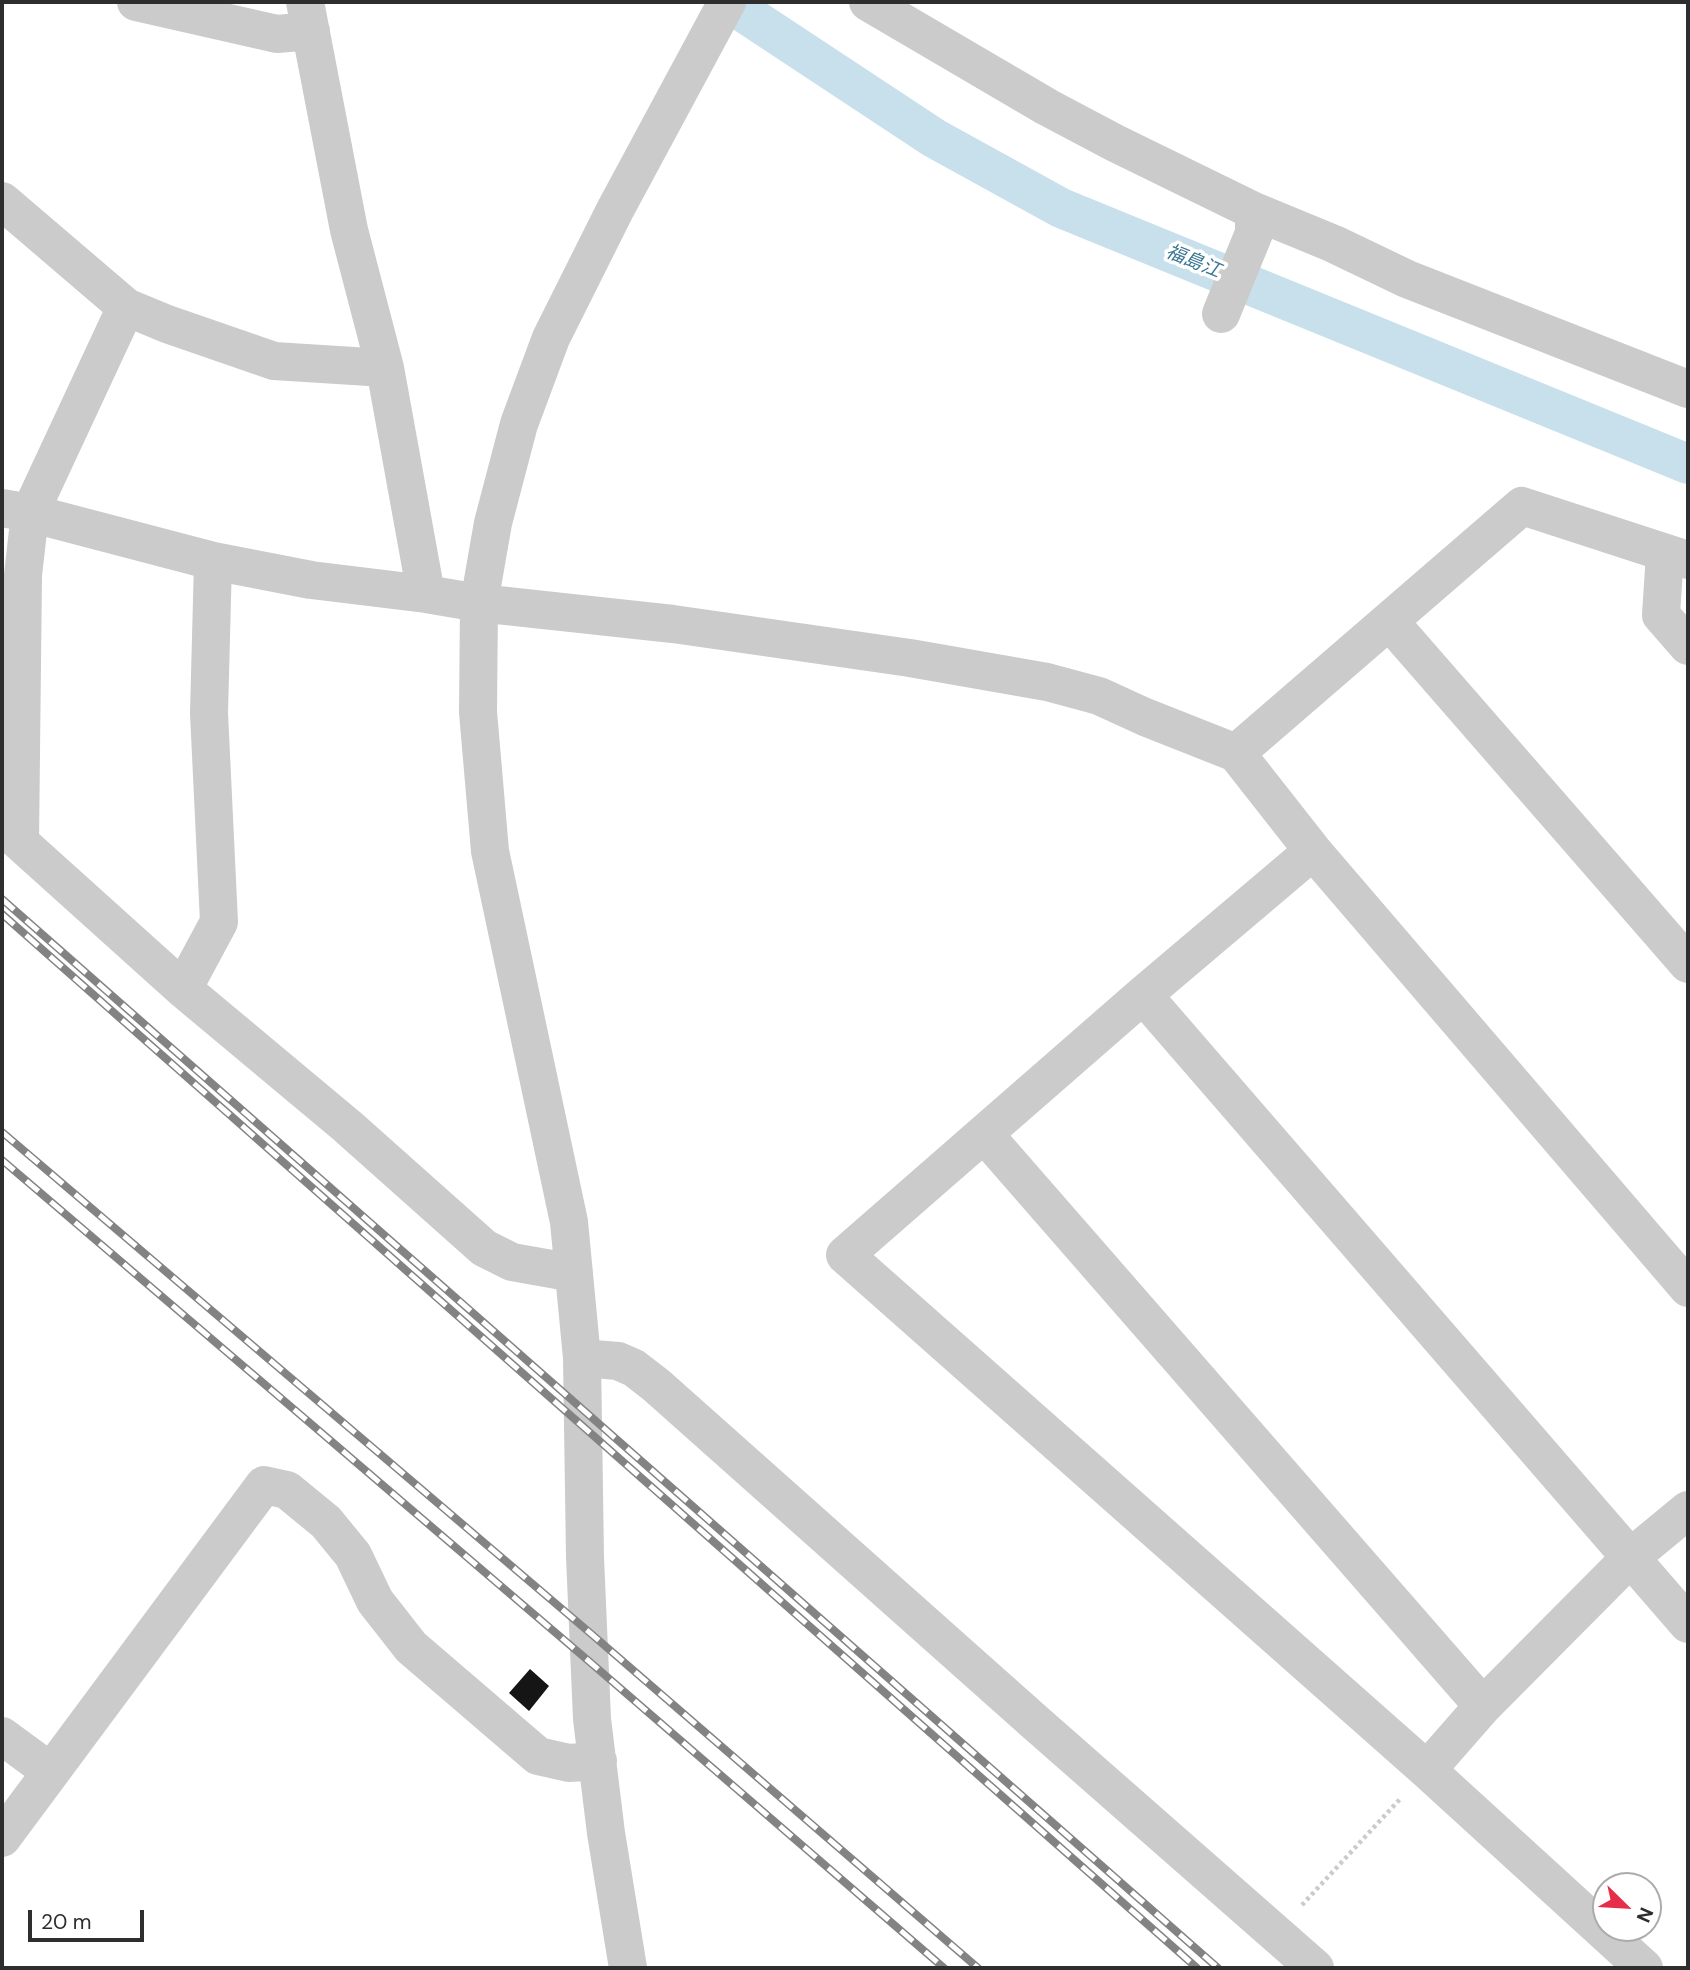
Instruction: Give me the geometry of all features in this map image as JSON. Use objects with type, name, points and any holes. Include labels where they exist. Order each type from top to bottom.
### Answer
[{"type":"street","points":[[136,2],[277,34],[308,17],[349,230],[385,368],[426,594]]},
{"type":"street","points":[[867,2],[1047,107],[1254,222],[1334,244],[1407,279],[1688,389]]},
{"type":"street","points":[[628,1968],[606,1833],[592,1719],[585,1557],[582,1358],[569,1222],[490,852],[478,712],[479,604],[493,523],[519,424],[551,338],[615,210],[722,11]]},
{"type":"street","points":[[2,201],[126,307],[274,361],[385,368]]},
{"type":"street","points":[[1221,314],[1254,222]]},
{"type":"street","points":[[126,307],[16,511],[23,575],[11,834],[183,989],[346,1126],[484,1248],[512,1262],[574,1273]]},
{"type":"street","points":[[1236,752],[1522,506],[1677,556],[1661,615],[1688,646]]},
{"type":"street","points":[[16,511],[213,561],[311,580],[426,594],[479,604],[673,624],[910,658],[1047,682],[1098,696],[1236,752],[1313,850],[1688,1288]]},
{"type":"street","points":[[183,989],[219,922],[209,713],[213,561]]},
{"type":"street","points":[[1390,622],[1688,964]]},
{"type":"street","points":[[1313,850],[845,1255],[1417,1780],[1644,1968]]},
{"type":"street","points":[[1143,995],[1688,1624]]},
{"type":"street","points":[[984,1134],[1483,1706]]},
{"type":"street","points":[[582,1358],[618,1361],[634,1368],[656,1385],[1315,1968]]},
{"type":"street","points":[[2,1838],[264,1485],[287,1490],[326,1522],[353,1555],[375,1601],[411,1647],[538,1756],[569,1763],[598,1761]]},
{"type":"street","points":[[1417,1780],[1483,1706],[1631,1557],[1688,1510]]},
{"type":"street","points":[[2,1736],[51,1772]]},
{"type":"path","points":[[1301,1906],[1417,1780]]},
{"type":"building","points":[[530,1669],[549,1686],[529,1711],[509,1693]]},
{"type":"waterway","name":"福島江","points":[[728,2],[934,138],[1061,208],[1688,464]]},
{"type":"railway","points":[[2,899],[1218,1968]]},
{"type":"railway","points":[[2,914],[1197,1968]]},
{"type":"railway","points":[[2,1132],[589,1632],[978,1968]]},
{"type":"railway","points":[[2,1160],[944,1968]]}]
